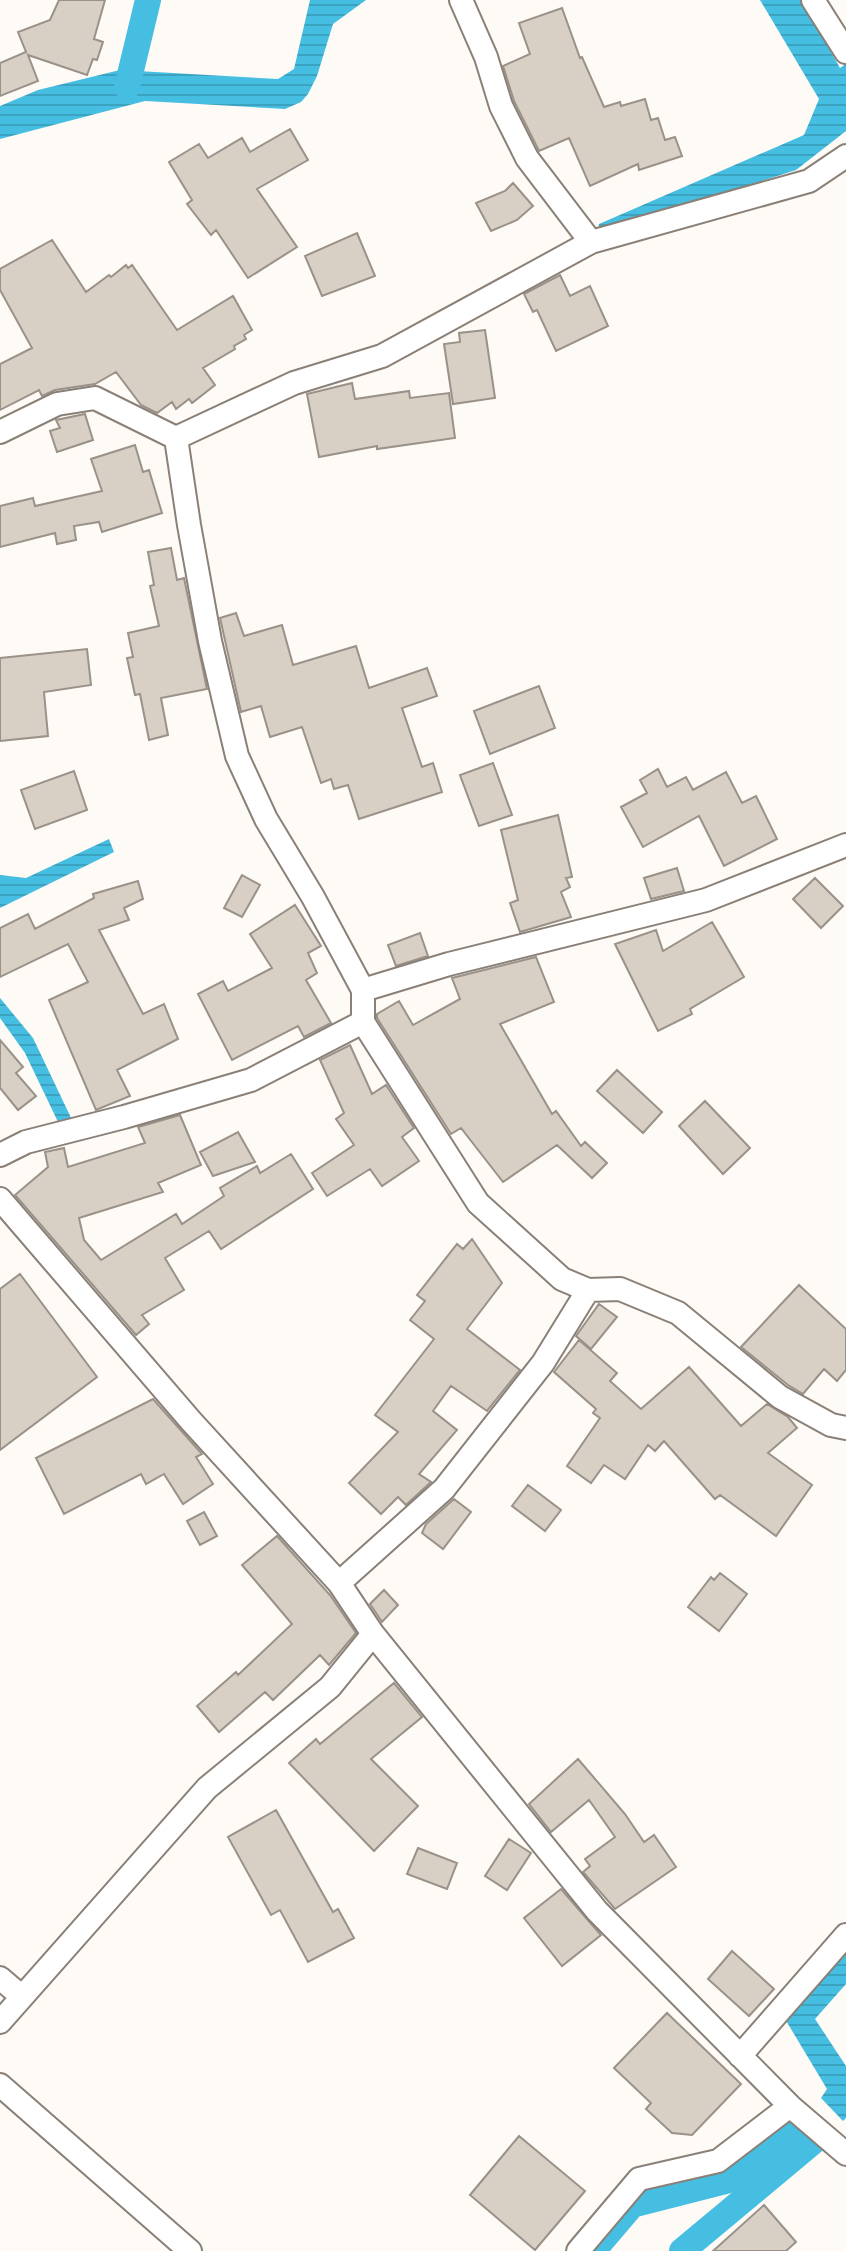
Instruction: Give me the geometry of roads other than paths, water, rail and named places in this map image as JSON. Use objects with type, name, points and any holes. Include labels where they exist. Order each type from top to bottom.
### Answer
[{"type":"street","points":[[461,0],[486,57],[501,106],[527,158],[591,242]]},
{"type":"street","points":[[813,0],[846,52]]},
{"type":"street","points":[[176,438],[294,383],[382,356],[591,242],[809,181],[846,156]]},
{"type":"street","points":[[0,432],[57,404],[95,398],[176,438]]},
{"type":"street","points":[[176,438],[208,626],[237,756],[266,819],[363,990],[363,1022],[478,1203],[562,1279],[588,1290],[620,1289],[678,1313],[780,1397],[831,1425],[846,1428]]},
{"type":"street","points":[[363,990],[449,964],[706,900],[846,845]]},
{"type":"street","points":[[0,1155],[26,1142],[251,1080],[363,1022]]},
{"type":"street","points":[[0,1199],[191,1421],[339,1583],[373,1634],[597,1911],[790,2106],[846,2154]]},
{"type":"street","points":[[339,1583],[444,1489],[543,1363],[588,1290]]},
{"type":"street","points":[[0,2022],[207,1788],[330,1687],[373,1634]]},
{"type":"street","points":[[740,2056],[846,1935]]},
{"type":"street","points":[[0,1978],[21,1996]]},
{"type":"street","points":[[0,2085],[190,2251]]},
{"type":"street","points":[[578,2251],[639,2179],[718,2161],[790,2106]]},
{"type":"water","points":[[310,0],[366,0],[333,24],[317,76],[301,102],[285,109],[145,101],[0,139],[0,106],[38,90],[120,70],[278,79],[294,69]]},
{"type":"water","points":[[760,0],[802,0],[840,68],[846,64],[846,131],[796,170],[598,234],[599,224],[804,135],[819,99]]},
{"type":"water","points":[[109,839],[114,852],[0,908],[0,875],[26,878]]},
{"type":"water","points":[[0,998],[33,1038],[73,1122],[59,1124],[25,1053],[0,1018]]},
{"type":"water","points":[[846,1950],[846,1984],[815,2019],[846,2066],[846,2118],[843,2121],[821,2098],[827,2089],[785,2019]]},
{"type":"waterway","points":[[127,87],[148,0]]},
{"type":"waterway","points":[[593,2251],[632,2205],[726,2181],[798,2122],[815,2140],[682,2251]]}]
